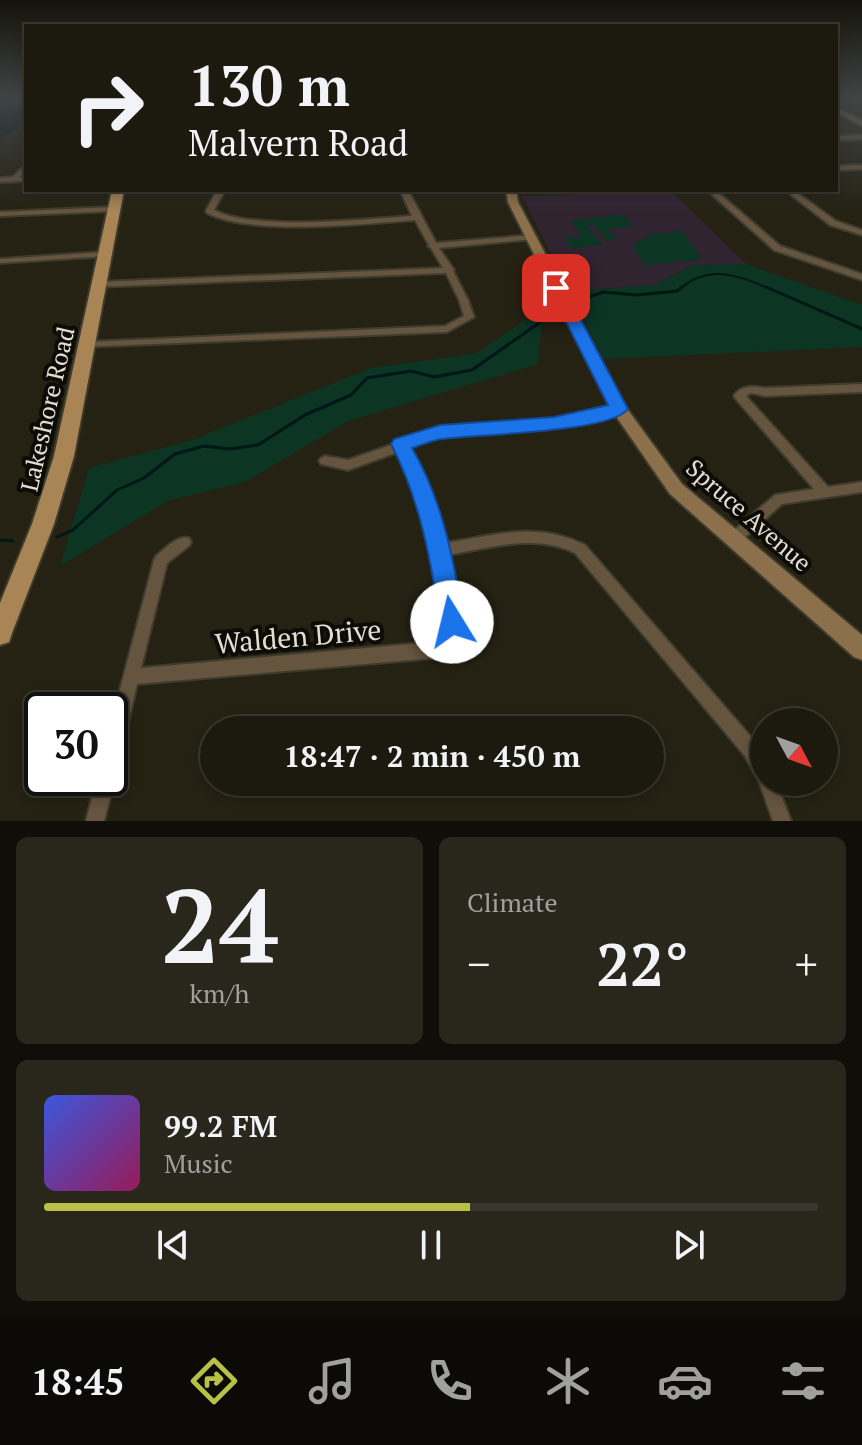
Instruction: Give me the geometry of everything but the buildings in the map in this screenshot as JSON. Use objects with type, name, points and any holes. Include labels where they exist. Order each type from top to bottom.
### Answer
[{"type":"main road","name":"Lakeshore Road","points":[[0,633],[51,505],[117,192]]},
{"type":"street","points":[[838,168],[862,167]]},
{"type":"street","points":[[15,179],[24,168]]},
{"type":"street","points":[[0,180],[24,179]]},
{"type":"street","points":[[220,192],[210,211],[223,218],[261,223],[415,218]]},
{"type":"street","points":[[86,345],[447,329],[469,317],[450,270],[415,218],[405,192]]},
{"type":"street","name":"Spruce Avenue","points":[[511,192],[513,202],[567,311],[619,409],[676,489],[736,537],[862,649]]},
{"type":"street","points":[[713,192],[777,248],[862,277]]},
{"type":"street","points":[[792,192],[833,223],[862,233]]},
{"type":"street","points":[[0,214],[113,209]]},
{"type":"street","points":[[432,246],[533,237]]},
{"type":"street","points":[[0,261],[104,254]]},
{"type":"street","points":[[98,285],[450,270]]},
{"type":"street","points":[[823,490],[739,395],[750,389],[765,392],[862,388]]},
{"type":"street","points":[[325,461],[348,465],[440,432],[554,424],[619,409]]},
{"type":"street","name":"Walden Drive","points":[[131,677],[448,646],[454,638],[441,550],[416,473],[400,444]]},
{"type":"street","points":[[736,537],[779,499],[823,490],[862,487]]},
{"type":"street","points":[[441,550],[546,535],[565,540],[580,549],[750,749]]},
{"type":"street","points":[[127,692],[161,560],[184,542]]},
{"type":"street","points":[[95,821],[101,796]]},
{"type":"street","points":[[772,796],[782,821]]},
{"type":"shaded area","points":[[672,192],[746,264],[693,265],[655,285],[569,291],[522,196]]},
{"type":"green space","points":[[624,215],[634,226],[608,229],[616,240],[607,241],[594,225],[586,226],[603,244],[572,249],[565,238],[582,236],[571,221]]},
{"type":"green space","points":[[682,231],[701,257],[698,260],[645,265],[632,246],[651,234]]},
{"type":"green space","points":[[746,264],[862,305],[862,347],[603,359],[569,291],[655,285],[693,265]]},
{"type":"green space","points":[[543,308],[538,364],[348,421],[245,482],[169,500],[60,566],[89,468],[195,439],[371,368],[477,353]]},
{"type":"waterway","points":[[680,289],[691,281],[713,274],[736,276],[770,289]]},
{"type":"waterway","points":[[572,303],[603,292],[637,295],[677,291],[682,287]]},
{"type":"waterway","points":[[766,287],[862,329]]},
{"type":"waterway","points":[[57,537],[73,530],[117,490],[144,478],[175,454],[204,446],[230,449],[258,445],[305,415],[351,395],[367,378],[411,371],[434,377],[472,370],[559,309]]},
{"type":"waterway","points":[[0,540],[13,541]]},
{"type":"route","points":[[452,622],[441,550],[416,473],[400,444],[440,432],[554,424],[619,409],[556,288]]}]
